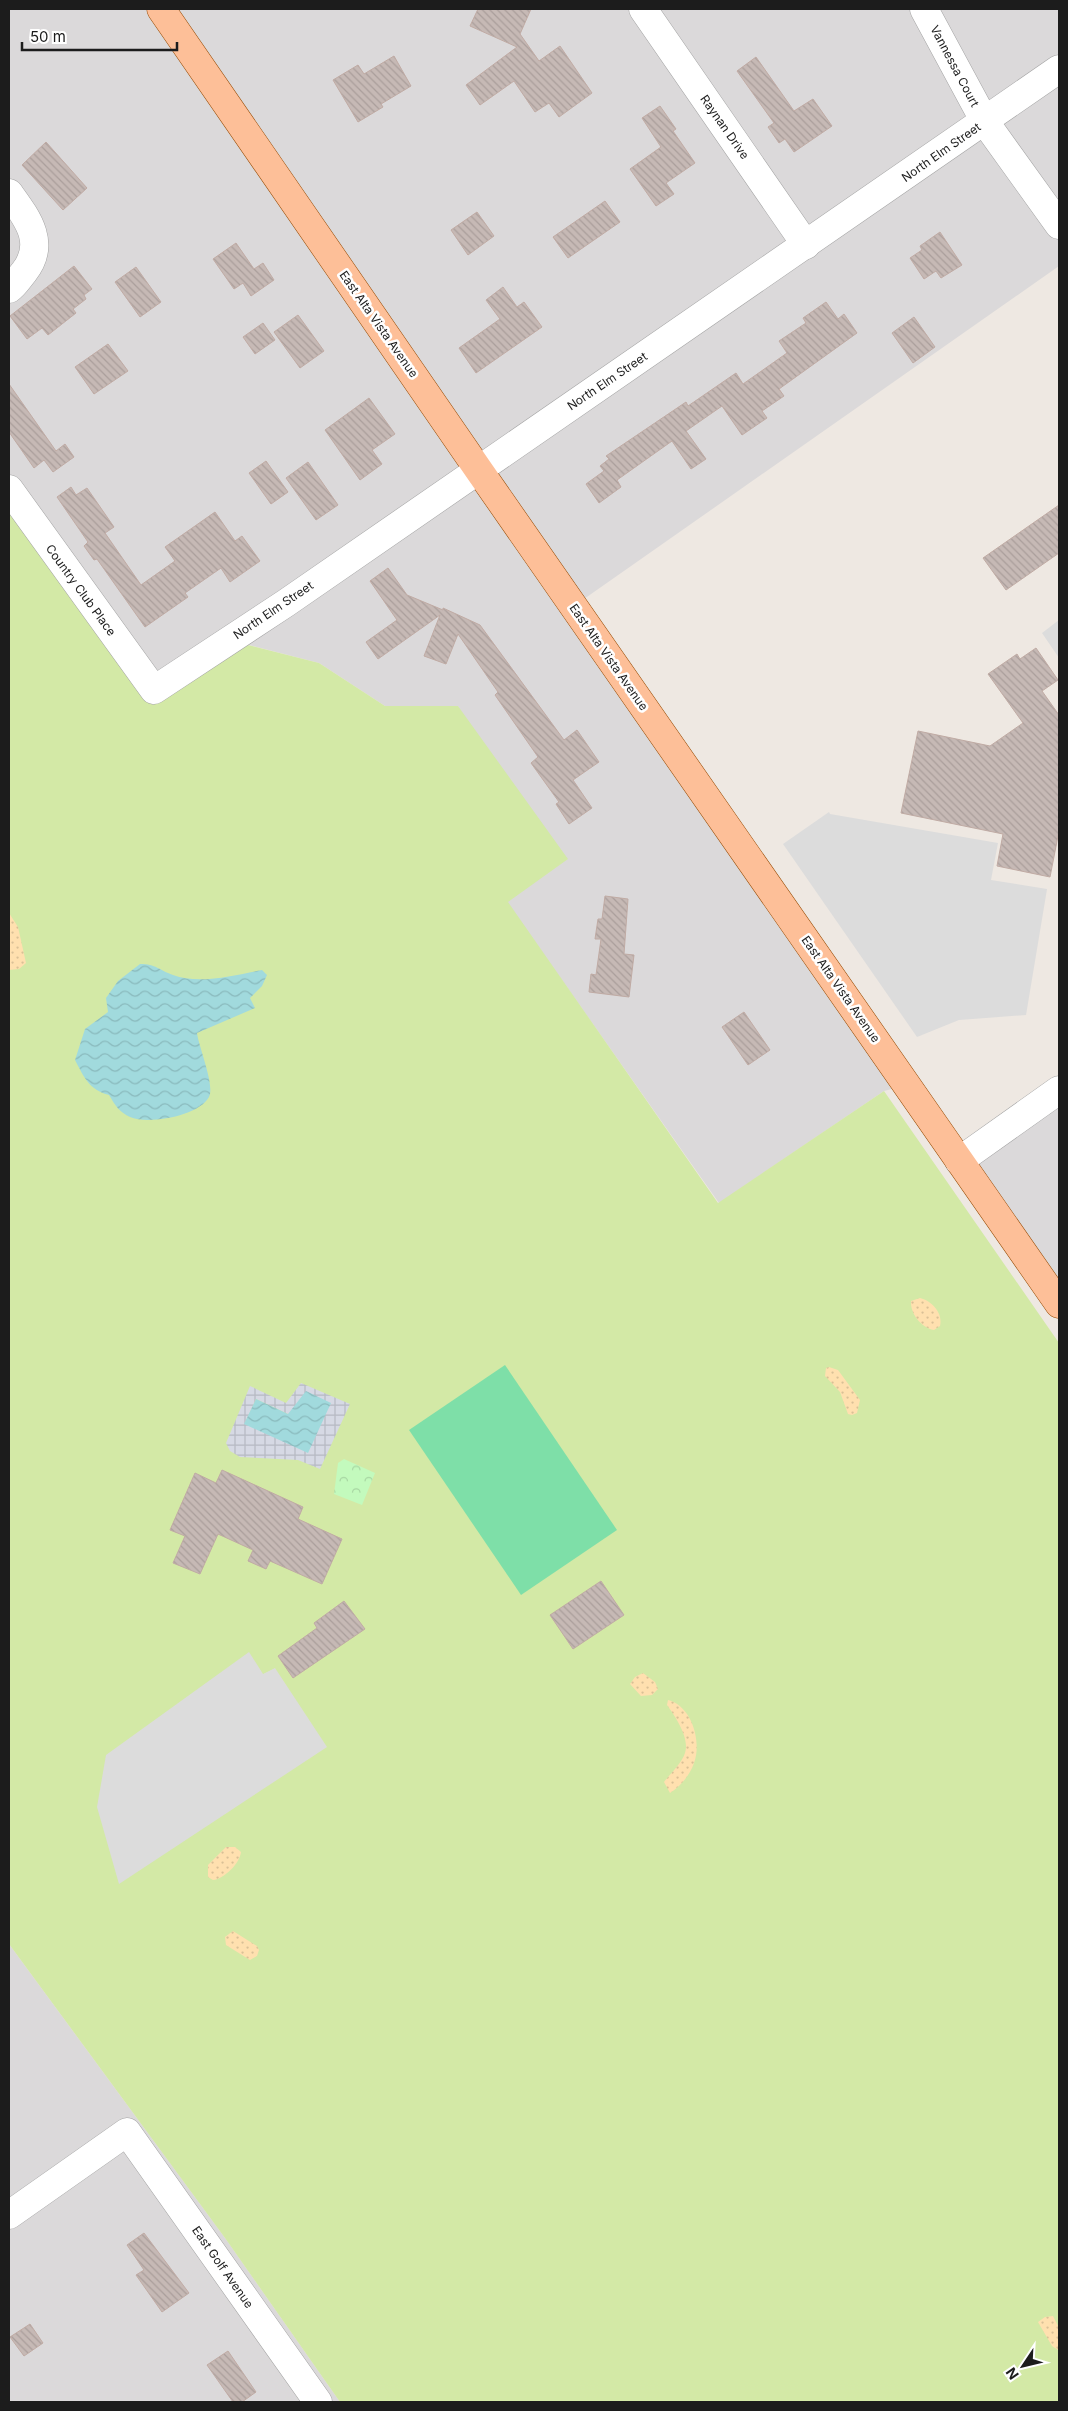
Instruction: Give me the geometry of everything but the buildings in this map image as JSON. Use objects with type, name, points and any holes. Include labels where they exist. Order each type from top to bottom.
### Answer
[{"type":"main road","name":"East Alta Vista Avenue","points":[[161,9],[1059,1304]]},
{"type":"street","name":"Raynan Drive","points":[[643,9],[806,245]]},
{"type":"street","name":"Vannessa Court","points":[[924,9],[985,122],[1059,225]]},
{"type":"street","name":"North Elm Street","points":[[154,690],[286,602],[478,468],[985,122],[1059,69]]},
{"type":"street","points":[[9,193],[35,237],[32,262],[9,289]]},
{"type":"street","name":"Country Club Place","points":[[9,489],[154,690]]},
{"type":"street","points":[[960,1160],[1059,1090]]},
{"type":"street","name":"East Golf Avenue","points":[[9,2215],[127,2132],[318,2402]]},
{"type":"shaded area","points":[[9,9],[1059,9],[1059,266],[574,606],[907,1085],[884,1091],[719,1203],[507,902],[458,706],[385,706],[319,663],[249,645],[153,705],[9,503]]},
{"type":"shaded area","points":[[1059,620],[1059,658],[1042,633]]},
{"type":"shaded area","points":[[829,812],[830,814],[998,843],[991,880],[1047,889],[1026,1015],[959,1020],[917,1037],[783,844]]},
{"type":"shaded area","points":[[1059,1090],[1059,1304],[959,1161]]},
{"type":"shaded area","points":[[301,1383],[350,1404],[320,1469],[298,1460],[240,1457],[230,1451],[226,1443],[250,1386],[286,1403]],"holes":[[[256,1399],[288,1414],[245,1423]]]},
{"type":"shaded area","points":[[249,1652],[263,1674],[275,1668],[327,1747],[119,1884],[97,1807],[106,1755]]},
{"type":"shaded area","points":[[9,1944],[225,2238],[340,2402],[9,2402]]},
{"type":"green space","points":[[9,503],[153,705],[248,645],[319,663],[385,706],[458,706],[568,859],[508,902],[718,1203],[884,1091],[1059,1343],[1059,2402],[340,2402],[225,2238],[9,1944]]},
{"type":"green space","points":[[505,1365],[617,1530],[521,1595],[409,1430]]},
{"type":"green space","points":[[344,1459],[375,1473],[362,1505],[334,1494],[338,1463]]},
{"type":"sand","points":[[9,913],[18,927],[26,963],[19,969],[9,970]]},
{"type":"sand","points":[[920,1298],[929,1302],[938,1312],[940,1326],[934,1330],[921,1323],[914,1315],[911,1301]]},
{"type":"sand","points":[[826,1368],[838,1370],[860,1400],[857,1413],[848,1414],[840,1392],[825,1376]]},
{"type":"sand","points":[[643,1673],[655,1682],[658,1689],[652,1695],[641,1696],[630,1684],[635,1677]]},
{"type":"sand","points":[[668,1700],[683,1709],[689,1717],[696,1735],[697,1745],[694,1763],[690,1772],[681,1784],[670,1793],[664,1782],[681,1761],[686,1747],[684,1734],[667,1705]]},
{"type":"sand","points":[[226,1847],[235,1847],[241,1852],[240,1856],[235,1865],[226,1874],[213,1880],[208,1877],[208,1865]]},
{"type":"sand","points":[[233,1931],[257,1946],[259,1950],[257,1956],[250,1960],[226,1945],[225,1937]]},
{"type":"sand","points":[[1053,2316],[1059,2328],[1058,2350],[1052,2346],[1038,2322],[1045,2317]]},
{"type":"water","points":[[140,964],[154,966],[183,978],[194,979],[218,978],[262,970],[267,975],[262,986],[250,998],[255,1008],[197,1033],[208,1075],[210,1091],[209,1097],[203,1104],[184,1114],[149,1120],[130,1117],[118,1108],[109,1095],[97,1090],[88,1082],[75,1060],[85,1029],[108,1012],[106,998],[118,981]]},
{"type":"water","points":[[306,1391],[331,1403],[308,1453],[244,1424],[256,1399],[288,1414]]}]
